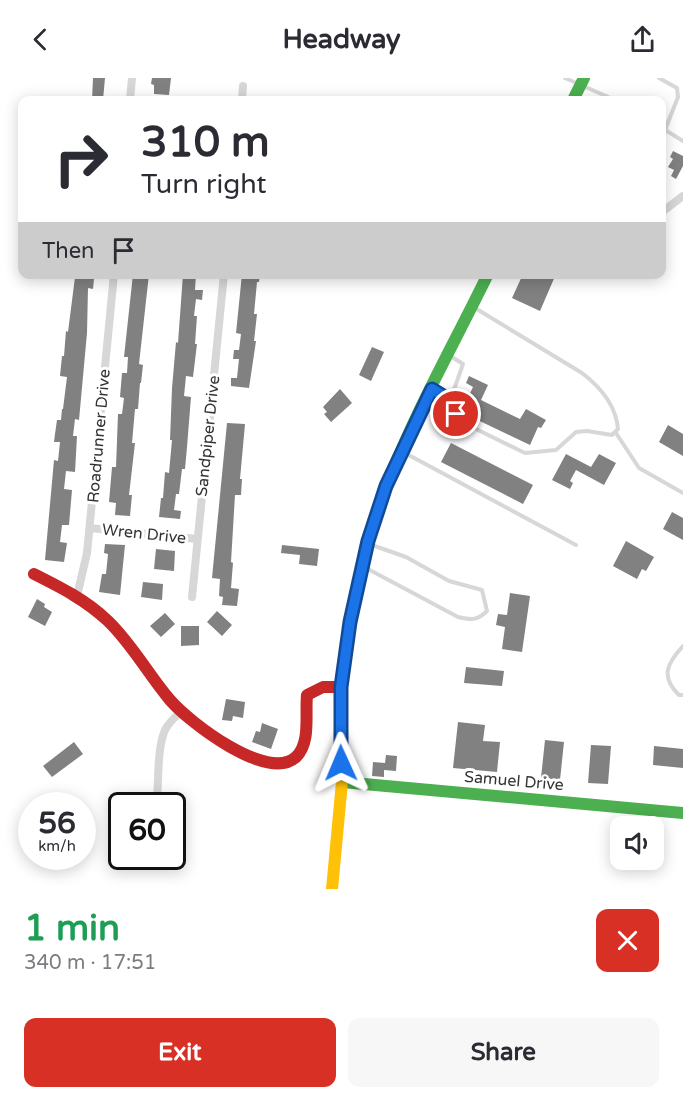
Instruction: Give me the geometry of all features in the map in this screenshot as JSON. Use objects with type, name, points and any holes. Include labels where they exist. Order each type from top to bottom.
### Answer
[{"type":"street","points":[[130,96],[132,78]]},
{"type":"street","points":[[575,96],[583,81]]},
{"type":"street","points":[[242,96],[243,86]]},
{"type":"street","points":[[666,209],[683,196]]},
{"type":"street","name":"Roadrunner Drive","points":[[77,596],[90,528],[114,279]]},
{"type":"street","name":"Sandpiper Drive","points":[[192,597],[223,279]]},
{"type":"street","points":[[332,889],[342,782],[341,687],[350,622],[362,567],[386,486],[401,451],[486,279]]},
{"type":"street","name":"Wren Drive","points":[[90,528],[197,539]]},
{"type":"street","points":[[34,574],[77,596],[108,620],[129,642],[181,712],[210,733],[263,762],[275,765],[289,762],[298,756],[303,748],[307,694],[314,688],[322,686],[341,687]]},
{"type":"street","points":[[157,792],[165,730],[171,720],[181,712]]},
{"type":"street","name":"Samuel Drive","points":[[342,782],[683,813]]},
{"type":"lane","points":[[566,78],[583,81],[608,96]]},
{"type":"lane","points":[[659,78],[677,88],[678,97],[666,123]]},
{"type":"lane","points":[[666,131],[683,141]]},
{"type":"lane","points":[[473,306],[598,385],[618,422],[616,433]]},
{"type":"lane","points":[[448,355],[463,364],[450,402]]},
{"type":"lane","points":[[432,389],[448,399],[456,414],[478,430],[525,453],[556,450],[576,432],[612,435],[616,433]]},
{"type":"lane","points":[[616,433],[639,468],[683,493]]},
{"type":"lane","points":[[401,451],[576,545]]},
{"type":"lane","points":[[362,567],[458,617],[471,620],[480,618],[487,611],[482,590],[448,581],[406,557],[368,544]]},
{"type":"lane","points":[[683,646],[673,657],[667,672],[670,686],[679,695],[683,695]]},
{"type":"building","points":[[93,78],[105,78],[103,96],[92,96]]},
{"type":"building","points":[[152,78],[171,78],[169,95],[154,94]]},
{"type":"building","points":[[673,151],[683,156],[683,166],[676,179],[671,176],[674,170],[668,167],[673,159],[670,157]]},
{"type":"building","points":[[75,279],[94,279],[93,289],[88,288],[87,333],[79,420],[75,419],[73,436],[77,436],[75,472],[66,471],[64,489],[72,490],[69,525],[62,525],[60,542],[67,543],[64,562],[45,560],[54,460],[58,461],[60,442],[54,442],[57,420],[61,420],[67,377],[60,376],[62,356],[64,356],[66,331],[68,332]]},
{"type":"building","points":[[132,279],[148,279],[139,364],[143,365],[132,443],[135,443],[129,495],[132,495],[130,516],[115,515],[116,503],[109,502],[112,467],[116,467],[118,414],[122,414],[124,398],[120,397],[122,373],[127,373],[128,357],[124,357]]},
{"type":"building","points":[[183,279],[196,279],[195,290],[203,290],[202,300],[196,299],[194,316],[197,316],[195,344],[197,344],[193,377],[186,376],[184,396],[191,397],[187,447],[185,469],[182,469],[179,494],[176,494],[174,510],[181,511],[180,519],[159,517],[165,472],[169,473],[172,440],[170,440],[172,388],[176,342],[178,343]]},
{"type":"building","points":[[241,279],[259,279],[257,282],[254,314],[257,314],[254,341],[256,341],[249,388],[231,386],[231,378],[237,378],[239,359],[233,359],[234,350],[239,350],[241,334],[236,333]]},
{"type":"building","points":[[521,279],[554,279],[540,311],[512,298]]},
{"type":"building","points":[[372,347],[384,352],[371,381],[359,375]]},
{"type":"building","points":[[469,376],[488,385],[481,400],[520,419],[526,409],[546,420],[541,428],[538,427],[530,445],[461,412],[473,387],[466,383]]},
{"type":"building","points":[[340,389],[352,403],[331,422],[324,414],[327,412],[323,407]]},
{"type":"building","points":[[227,423],[245,424],[240,479],[242,479],[241,495],[235,495],[231,562],[233,563],[231,588],[239,589],[237,606],[222,605],[223,597],[219,596],[220,579],[212,578]]},
{"type":"building","points":[[668,425],[683,434],[683,456],[659,442]]},
{"type":"building","points":[[451,443],[533,485],[523,504],[441,462]]},
{"type":"building","points":[[566,454],[591,467],[599,454],[616,463],[604,485],[576,470],[570,481],[573,483],[570,489],[552,480]]},
{"type":"building","points":[[672,512],[683,518],[683,540],[663,529]]},
{"type":"building","points":[[626,541],[654,557],[646,571],[642,569],[637,579],[613,566]]},
{"type":"building","points":[[105,544],[125,545],[120,595],[99,592],[102,574],[106,574],[108,554],[104,553]]},
{"type":"building","points":[[282,545],[319,549],[317,566],[299,564],[300,555],[281,553]]},
{"type":"building","points":[[156,549],[175,551],[174,571],[154,569]]},
{"type":"building","points":[[143,582],[163,584],[162,600],[141,597]]},
{"type":"building","points":[[510,593],[530,596],[522,652],[502,649],[505,627],[496,625],[498,614],[507,615]]},
{"type":"building","points":[[37,599],[52,612],[45,626],[28,617]]},
{"type":"building","points":[[217,611],[232,625],[222,636],[207,622]]},
{"type":"building","points":[[165,613],[175,624],[161,637],[150,626]]},
{"type":"building","points":[[181,626],[199,626],[199,645],[181,646]]},
{"type":"building","points":[[466,667],[504,671],[502,686],[464,683]]},
{"type":"building","points":[[226,699],[245,702],[243,718],[233,716],[232,721],[222,720]]},
{"type":"building","points":[[458,722],[485,725],[483,741],[500,742],[497,772],[453,768]]},
{"type":"building","points":[[262,723],[278,729],[271,749],[252,742],[256,731],[260,732]]},
{"type":"building","points":[[545,740],[564,742],[560,780],[541,778]]},
{"type":"building","points":[[74,742],[83,754],[52,777],[43,766]]},
{"type":"building","points":[[591,745],[611,746],[608,784],[588,783]]},
{"type":"building","points":[[654,746],[683,749],[683,768],[653,765]]},
{"type":"building","points":[[386,755],[397,756],[396,771],[384,770],[384,777],[372,776],[373,762],[385,763]]},
{"type":"traffic: fast","points":[[575,96],[584,78]]},
{"type":"traffic: fast","points":[[346,649],[362,566],[387,485],[422,405],[485,279]]},
{"type":"traffic: fast","points":[[342,782],[683,813]]},
{"type":"traffic: slow","points":[[332,889],[342,782],[341,687],[346,649]]},
{"type":"traffic: jam","points":[[34,574],[72,594],[100,613],[125,639],[162,690],[180,710],[211,735],[249,756],[267,762],[283,763],[296,757],[301,751],[306,736],[307,695],[323,687],[341,687]]},
{"type":"route","points":[[341,763],[341,687],[350,622],[368,541],[386,486],[432,389],[448,399],[456,414]]}]
